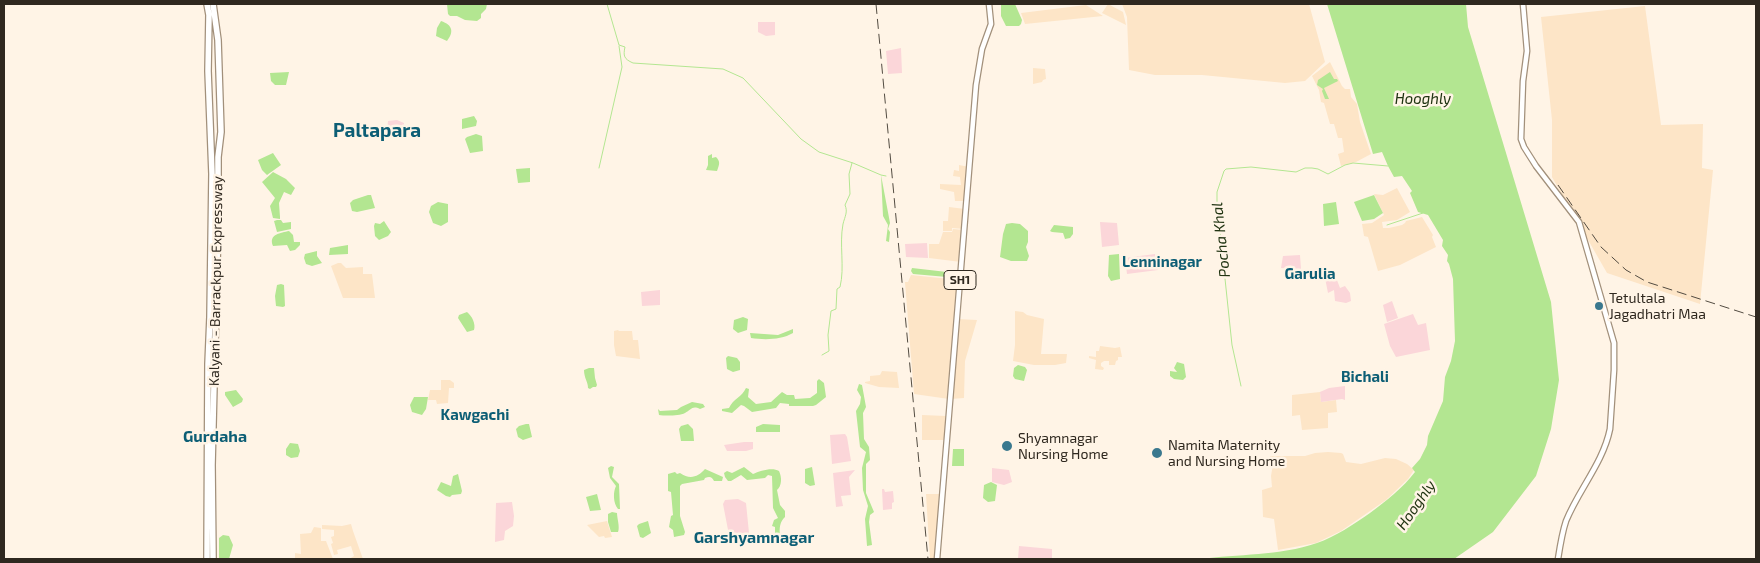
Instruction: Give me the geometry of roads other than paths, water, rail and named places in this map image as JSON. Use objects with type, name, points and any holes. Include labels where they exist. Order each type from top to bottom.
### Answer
[{"type":"highway","name":"Kalyani - Barrackpur Expressway","points":[[206,559],[212,174],[208,71],[209,15],[207,4]]},
{"type":"highway","name":"Kalyani - Barrackpur Expressway","points":[[213,4],[218,50],[221,132],[218,157],[212,465],[213,559]]},
{"type":"main road","name":"SH1","points":[[938,559],[977,78],[982,49],[992,24],[989,4]]},
{"type":"main road","points":[[1523,4],[1528,51],[1523,81],[1521,139],[1536,167],[1579,222],[1609,325],[1615,353],[1607,439],[1593,471],[1567,520],[1558,559]]},
{"type":"water","points":[[447,4],[487,4],[486,9],[481,14],[481,18],[477,21],[450,16]]},
{"type":"water","points":[[1001,4],[1015,4],[1022,20],[1019,26],[1006,26],[1001,16]]},
{"type":"water","name":"Hooghly","points":[[1327,4],[1466,4],[1468,27],[1551,302],[1559,380],[1551,429],[1536,476],[1493,532],[1454,559],[1200,559],[1303,547],[1331,537],[1358,521],[1394,494],[1415,472],[1412,468],[1420,459],[1427,445],[1428,436],[1443,401],[1445,377],[1455,341],[1453,279],[1447,261],[1448,255],[1442,246],[1443,240],[1428,215],[1418,212],[1410,193],[1412,191],[1402,176],[1394,177],[1382,152],[1373,154]]},
{"type":"water","points":[[441,21],[451,29],[451,35],[447,41],[436,36],[437,28]]},
{"type":"water","points":[[289,72],[286,85],[275,85],[271,81],[270,73]]},
{"type":"water","points":[[1330,72],[1334,79],[1338,81],[1324,88],[1329,99],[1325,99],[1323,89],[1317,85],[1318,80]]},
{"type":"water","points":[[474,116],[477,121],[476,126],[462,129],[462,119]]},
{"type":"water","points":[[476,134],[482,136],[483,151],[470,153],[465,139]]},
{"type":"water","points":[[273,153],[281,165],[267,175],[262,170],[258,160]]},
{"type":"water","points":[[712,154],[712,158],[716,157],[719,162],[717,171],[706,170],[708,156]]},
{"type":"water","points":[[530,168],[530,182],[518,183],[516,169]]},
{"type":"water","points":[[273,172],[286,179],[295,188],[291,195],[284,192],[279,203],[280,219],[273,218],[270,206],[275,198],[262,182]]},
{"type":"water","points":[[881,175],[890,223],[888,229],[890,232],[889,242],[886,241],[888,225],[883,216]]},
{"type":"water","points":[[371,195],[375,208],[357,212],[352,211],[350,203],[353,200]]},
{"type":"water","points":[[1374,195],[1383,213],[1374,219],[1362,221],[1354,202]]},
{"type":"water","points":[[438,202],[448,204],[448,222],[441,226],[433,223],[429,212],[431,206]]},
{"type":"water","points":[[1336,202],[1339,224],[1324,226],[1323,204]]},
{"type":"water","points":[[281,220],[283,223],[291,222],[291,229],[277,232],[274,221]]},
{"type":"water","points":[[384,221],[391,232],[388,236],[379,240],[375,236],[374,226],[375,223],[380,224]]},
{"type":"water","points":[[1006,224],[1020,224],[1028,231],[1026,247],[1029,256],[1027,261],[1011,261],[1000,257]]},
{"type":"water","points":[[1054,225],[1073,227],[1073,234],[1070,238],[1065,239],[1063,233],[1050,231]]},
{"type":"water","points":[[289,231],[293,235],[294,242],[300,242],[300,245],[295,250],[290,251],[287,245],[273,246],[272,239],[274,237],[279,233]]},
{"type":"water","points":[[348,245],[348,254],[329,255],[330,248]]},
{"type":"water","points":[[317,251],[317,256],[322,263],[312,266],[306,264],[305,254]]},
{"type":"water","points":[[1119,254],[1120,279],[1111,281],[1108,276],[1109,255]]},
{"type":"water","points":[[912,268],[947,272],[947,277],[913,274]]},
{"type":"water","points":[[277,285],[284,285],[285,306],[283,307],[276,306],[275,296]]},
{"type":"water","points":[[467,312],[473,320],[474,330],[467,332],[458,318],[459,315]]},
{"type":"water","points":[[743,317],[748,319],[747,330],[738,333],[733,329],[734,320]]},
{"type":"water","points":[[793,329],[793,333],[772,339],[751,338],[750,333],[778,335]]},
{"type":"water","points":[[728,356],[737,358],[740,362],[740,370],[733,372],[727,369],[726,358]]},
{"type":"water","points":[[1177,362],[1184,364],[1186,377],[1183,380],[1174,379],[1170,376],[1170,371],[1177,372],[1174,368]]},
{"type":"water","points":[[1018,365],[1025,367],[1027,370],[1024,381],[1015,379],[1013,376],[1014,368]]},
{"type":"water","points":[[594,368],[597,385],[590,389],[588,388],[584,370]]},
{"type":"water","points":[[819,379],[824,383],[826,397],[813,406],[789,406],[789,404],[780,403],[776,408],[752,412],[741,405],[732,413],[722,411],[722,409],[729,408],[746,388],[749,389],[748,397],[756,404],[771,402],[782,392],[787,395],[794,395],[795,399],[810,398],[817,393],[817,381]]},
{"type":"water","points":[[859,384],[862,385],[866,407],[863,413],[864,439],[869,447],[870,460],[866,464],[866,493],[874,512],[870,515],[869,522],[872,545],[867,546],[865,519],[868,506],[863,490],[862,468],[866,452],[860,447],[856,411],[861,397],[857,390]]},
{"type":"water","points":[[236,390],[243,399],[242,402],[233,407],[225,392]]},
{"type":"water","points":[[414,397],[428,397],[426,409],[422,415],[412,412],[410,405]]},
{"type":"water","points":[[692,402],[703,404],[705,407],[700,409],[693,408],[679,415],[659,415],[658,409],[660,411],[677,410]]},
{"type":"water","points":[[529,424],[532,437],[523,440],[518,437],[516,429]]},
{"type":"water","points":[[688,424],[693,429],[694,441],[681,441],[679,429],[681,426]]},
{"type":"water","points":[[763,424],[780,425],[780,432],[756,432],[756,427]]},
{"type":"water","points":[[290,443],[298,444],[300,451],[298,457],[291,458],[286,455],[286,449]]},
{"type":"water","points":[[953,449],[964,449],[964,466],[952,466]]},
{"type":"water","points":[[614,467],[612,477],[619,484],[620,509],[616,507],[614,501],[616,486],[610,478],[608,468]]},
{"type":"water","points":[[744,467],[753,474],[770,469],[779,471],[781,481],[777,490],[780,505],[785,511],[785,517],[780,525],[780,535],[775,535],[775,527],[772,526],[774,520],[778,518],[773,508],[772,476],[768,475],[765,478],[747,480],[741,475],[731,481],[728,481],[725,477],[724,473],[727,471],[732,473]]},
{"type":"water","points":[[812,467],[815,485],[810,486],[805,483],[805,469]]},
{"type":"water","points":[[705,469],[723,477],[722,481],[714,481],[708,477],[704,480],[680,486],[680,516],[685,532],[684,535],[674,537],[673,530],[669,527],[671,516],[673,515],[671,492],[668,491],[668,474],[675,472],[694,477]]},
{"type":"water","points":[[458,474],[461,494],[450,497],[437,490],[441,482],[451,486],[453,476]]},
{"type":"water","points":[[991,482],[997,485],[995,501],[988,502],[983,498],[984,485]]},
{"type":"water","points":[[597,494],[601,510],[590,511],[586,497]]},
{"type":"water","points":[[612,512],[617,513],[618,532],[611,532],[608,522],[608,514]]},
{"type":"water","points":[[648,521],[651,533],[643,538],[640,537],[637,526]]},
{"type":"water","points":[[223,535],[229,536],[233,545],[229,559],[219,558],[219,538]]},
{"type":"waterway","points":[[607,4],[619,45],[625,47],[625,57],[630,62],[723,69],[743,78],[801,139],[819,152],[886,176]]},
{"type":"waterway","points":[[599,168],[622,67],[619,46]]},
{"type":"waterway","points":[[822,355],[829,351],[828,335],[831,311],[836,309],[837,289],[840,287],[842,232],[846,212],[845,205],[850,194],[849,174],[852,163]]},
{"type":"waterway","name":"Pocha Khal","points":[[1241,386],[1232,345],[1217,203],[1217,192],[1224,171],[1226,169],[1251,167],[1296,172],[1305,168],[1312,168],[1328,174],[1353,163],[1388,166]]},
{"type":"waterway","points":[[1387,225],[1423,213]]},
{"type":"railway","points":[[876,4],[928,559]]},
{"type":"railway","points":[[1558,185],[1601,247],[1626,270],[1647,282],[1756,317]]},
{"type":"place","name":"Tetultala Jagadhatri Maa","points":[[1599,306]]},
{"type":"place","name":"Shyamnagar Nursing Home","points":[[1007,446]]},
{"type":"place","name":"Namita Maternity and Nursing Home","points":[[1157,453]]},
{"type":"district","name":"Paltapara","points":[[377,131]]},
{"type":"district","name":"Lenninagar","points":[[1162,262]]},
{"type":"district","name":"Garulia","points":[[1310,274]]},
{"type":"district","name":"Bichali","points":[[1365,377]]},
{"type":"district","name":"Kawgachi","points":[[475,415]]},
{"type":"district","name":"Gurdaha","points":[[215,437]]},
{"type":"district","name":"Garshyamnagar","points":[[754,538]]}]
